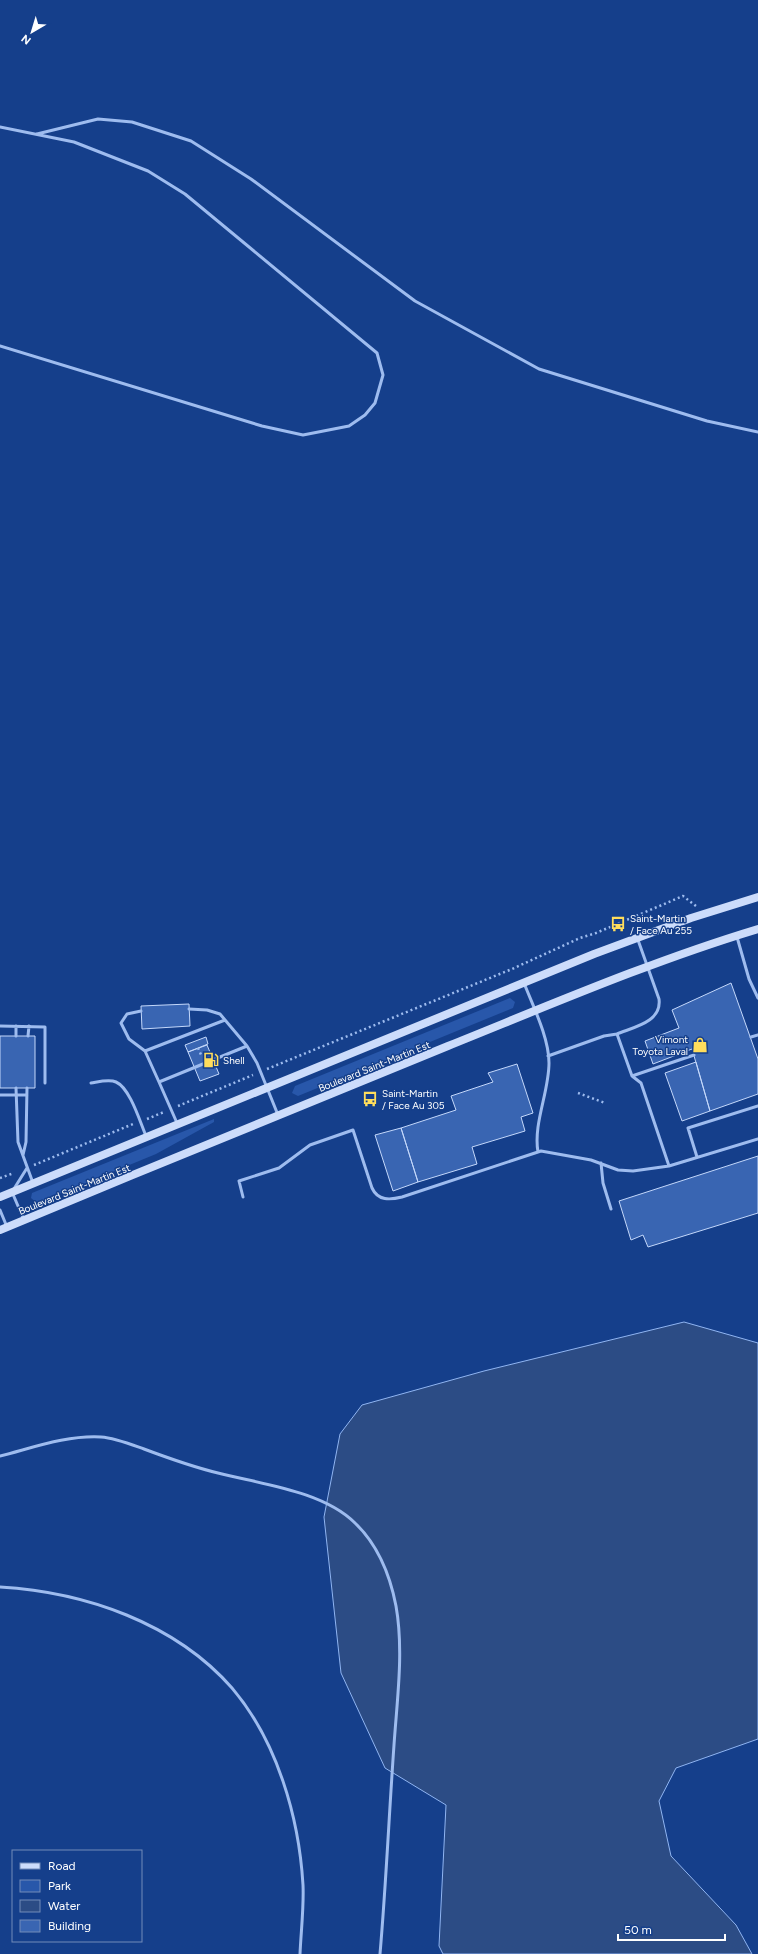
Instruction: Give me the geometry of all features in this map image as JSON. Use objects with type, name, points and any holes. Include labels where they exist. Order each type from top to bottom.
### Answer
[{"type":"main road","name":"Boulevard Saint-Martin Est","points":[[0,1197],[637,938],[691,918],[758,897]]},
{"type":"main road","name":"Boulevard Saint-Martin Est","points":[[4,1228],[278,1115],[647,966],[758,928]]},
{"type":"lane","points":[[36,134],[98,119],[132,122],[191,141],[251,179],[414,301],[539,368],[707,421],[758,432]]},
{"type":"lane","points":[[0,127],[74,142],[148,170],[185,194],[377,353],[383,375],[375,403],[366,415],[349,426],[304,435],[262,426],[0,346]]},
{"type":"lane","points":[[736,935],[752,985],[758,998]]},
{"type":"lane","points":[[548,1056],[604,1036],[617,1034],[650,1020],[660,1007],[659,999],[637,938]]},
{"type":"lane","points":[[524,983],[535,1011],[548,1056],[546,1087],[537,1140],[538,1152]]},
{"type":"lane","points":[[752,985],[758,983]]},
{"type":"lane","points":[[189,1009],[217,1012],[247,1046],[268,1088],[278,1115]]},
{"type":"lane","points":[[141,1011],[127,1014],[121,1023],[129,1039],[145,1051],[178,1125]]},
{"type":"lane","points":[[145,1051],[225,1020]]},
{"type":"lane","points":[[0,1026],[45,1027],[45,1083]]},
{"type":"lane","points":[[16,1026],[16,1036]]},
{"type":"lane","points":[[28,1036],[29,1026]]},
{"type":"lane","points":[[617,1034],[632,1076],[641,1084],[669,1166]]},
{"type":"lane","points":[[751,1037],[758,1035]]},
{"type":"lane","points":[[159,1082],[247,1046]]},
{"type":"lane","points":[[632,1076],[694,1055]]},
{"type":"lane","points":[[91,1083],[111,1081],[122,1087],[132,1102],[147,1137]]},
{"type":"lane","points":[[16,1088],[18,1142],[33,1183]]},
{"type":"lane","points":[[23,1154],[26,1142],[27,1088]]},
{"type":"lane","points":[[0,1095],[27,1095]]},
{"type":"lane","points":[[697,1157],[688,1128],[758,1106]]},
{"type":"lane","points":[[243,1197],[239,1181],[279,1168],[310,1146],[353,1130],[372,1188],[378,1195],[388,1200],[402,1197],[538,1152],[549,1151],[591,1160],[626,1171],[669,1166],[758,1139]]},
{"type":"lane","points":[[601,1163],[602,1182],[611,1209]]},
{"type":"lane","points":[[24,1220],[12,1192],[27,1168]]},
{"type":"lane","points":[[0,1210],[4,1228]]},
{"type":"lane","points":[[0,1456],[77,1438],[101,1437],[124,1442],[205,1470],[285,1489],[316,1499],[336,1508],[354,1522],[369,1538],[382,1558],[388,1577],[396,1606],[399,1635],[395,1731],[380,1954]]},
{"type":"lane","points":[[0,1587],[28,1588],[59,1595],[116,1611],[138,1620],[169,1636],[200,1657],[232,1688],[244,1704],[270,1748],[280,1775],[296,1833],[303,1886],[300,1954]]},
{"type":"path","points":[[273,1067],[512,969],[580,938],[596,933],[683,896]]},
{"type":"path","points":[[182,1104],[247,1078]]},
{"type":"path","points":[[578,1093],[605,1103]]},
{"type":"path","points":[[146,1119],[157,1114]]},
{"type":"path","points":[[37,1163],[132,1125]]},
{"type":"path","points":[[0,1178],[16,1172]]},
{"type":"green space","points":[[510,998],[515,1002],[513,1008],[298,1096],[292,1093],[295,1086]]},
{"type":"green space","points":[[214,1119],[214,1122],[156,1154],[37,1203],[31,1198],[32,1193]]},
{"type":"water","points":[[684,1322],[758,1343],[758,1739],[676,1768],[659,1801],[671,1856],[736,1925],[752,1954],[443,1954],[439,1946],[446,1805],[385,1768],[341,1673],[324,1517],[340,1434],[362,1405],[484,1371]]},
{"type":"building","name":"Vimont Toyota Laval","points":[[731,983],[758,1059],[758,1094],[710,1111],[692,1049],[653,1064],[645,1041],[679,1028],[672,1010]]},
{"type":"building","points":[[189,1004],[190,1026],[142,1029],[141,1006]]},
{"type":"building","points":[[0,1036],[35,1036],[35,1088],[0,1088]]},
{"type":"building","points":[[206,1037],[208,1044],[188,1052],[185,1045]]},
{"type":"building","points":[[207,1045],[219,1074],[200,1081],[188,1052]]},
{"type":"building","points":[[696,1062],[710,1111],[682,1121],[665,1073]]},
{"type":"building","points":[[517,1064],[533,1113],[521,1117],[525,1131],[472,1147],[477,1164],[418,1182],[401,1128],[456,1110],[451,1096],[493,1082],[488,1073]]},
{"type":"building","points":[[401,1128],[418,1182],[393,1191],[375,1135]]},
{"type":"building","points":[[758,1156],[758,1213],[648,1247],[643,1235],[631,1240],[619,1201]]},
{"type":"place","name":"Saint-Martin / Face Au 255","points":[[618,924]]},
{"type":"place","name":"Vimont Toyota Laval","points":[[700,1045]]},
{"type":"place","name":"Shell","points":[[211,1060]]},
{"type":"place","name":"Saint-Martin / Face Au 305","points":[[370,1099]]}]
